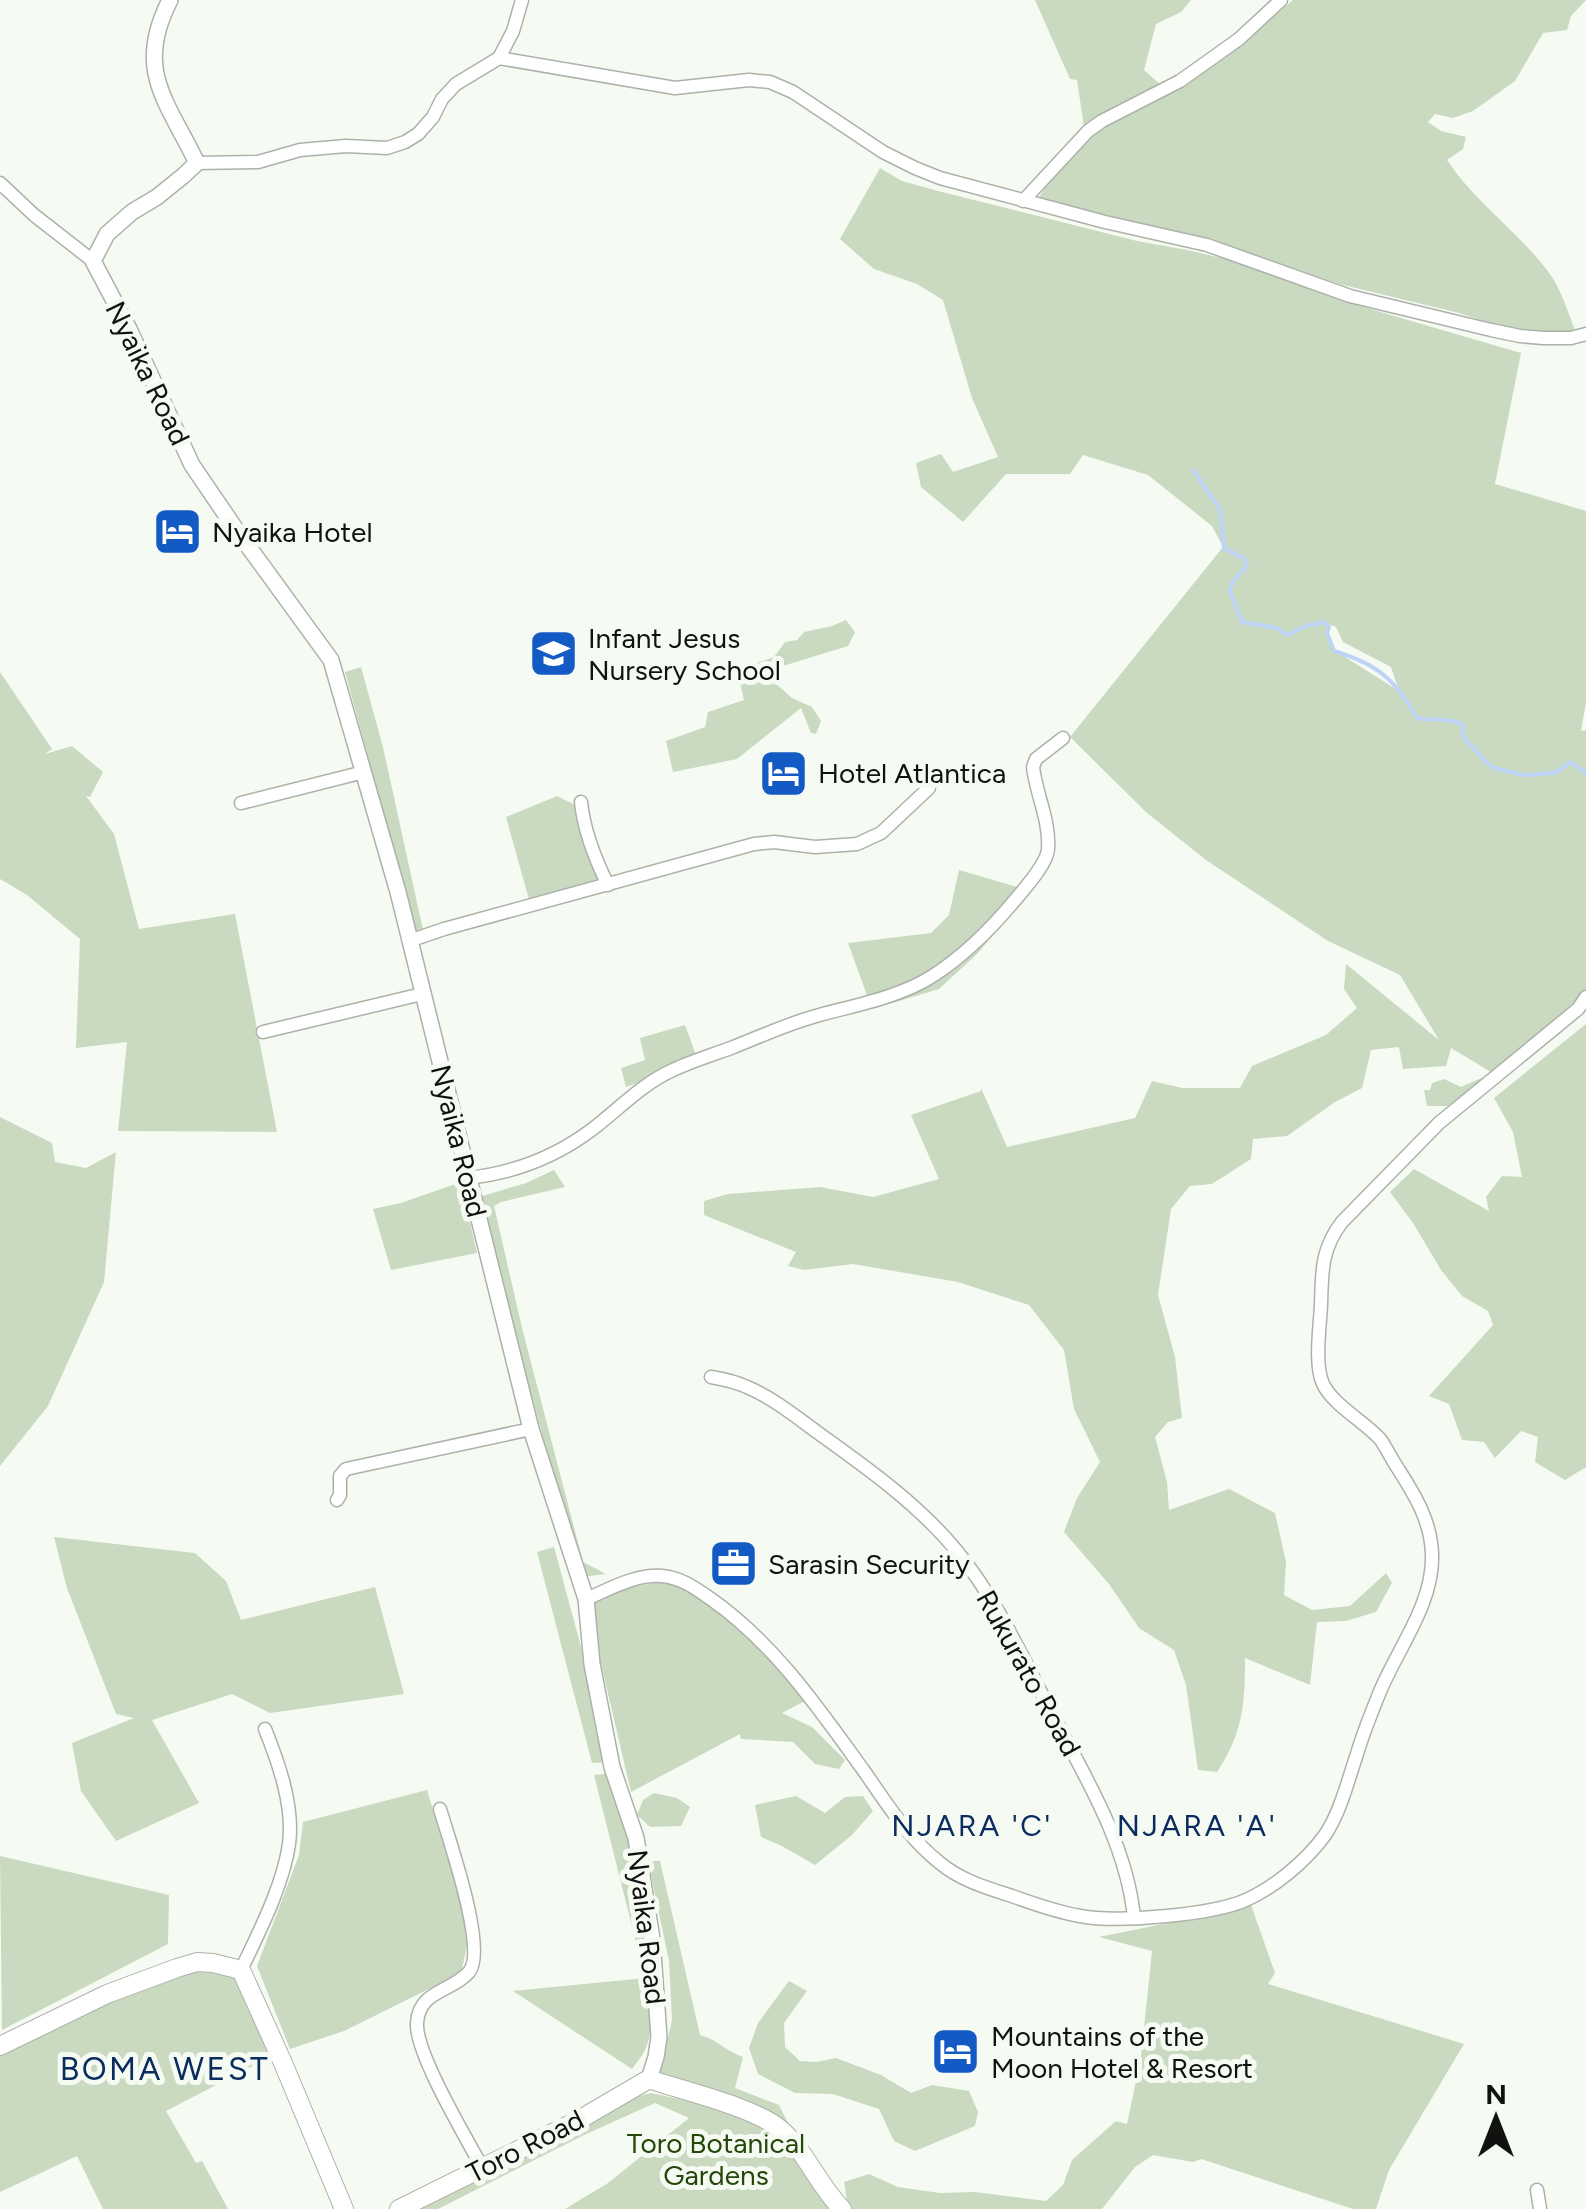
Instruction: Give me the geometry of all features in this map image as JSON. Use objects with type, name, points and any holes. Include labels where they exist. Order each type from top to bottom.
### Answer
[{"type":"main road","points":[[0,2046],[108,1994],[197,1962],[241,1970],[344,2209]]},
{"type":"main road","name":"Toro Road","points":[[399,2209],[577,2121],[649,2078]]},
{"type":"main road","points":[[649,2078],[748,2112],[780,2129],[842,2209]]},
{"type":"street","points":[[170,0],[156,35],[154,72],[158,88],[197,163]]},
{"type":"street","points":[[0,183],[93,262],[107,234],[197,163],[258,162],[300,150],[386,148],[406,142],[434,117],[456,84],[500,58],[522,0]]},
{"type":"street","points":[[1024,201],[1088,131],[1180,81],[1239,39],[1281,0]]},
{"type":"street","points":[[500,58],[675,88],[749,80],[770,82],[793,92],[883,152],[940,178],[1207,245],[1350,296],[1506,333],[1543,338],[1586,334]]},
{"type":"street","name":"Nyaika Road","points":[[93,262],[192,465],[331,660],[409,941],[531,1429],[586,1599],[592,1664],[612,1767],[636,1838],[652,1940],[659,2036],[649,2078]]},
{"type":"street","points":[[468,1178],[500,1174],[555,1152],[594,1128],[637,1090],[686,1064],[798,1021],[859,1006],[930,978],[990,929],[1047,856],[1043,806],[1033,767],[1063,738]]},
{"type":"street","points":[[241,803],[364,772]]},
{"type":"street","points":[[409,941],[444,928],[754,844],[857,844],[882,833],[929,788]]},
{"type":"street","points":[[581,802],[589,839],[608,885]]},
{"type":"street","points":[[263,1032],[422,994]]},
{"type":"street","points":[[586,1599],[634,1579],[660,1576],[686,1582],[728,1611],[808,1694],[900,1822],[941,1864],[966,1880],[1083,1917],[1134,1918],[1218,1909],[1245,1900],[1287,1873],[1327,1832],[1383,1684],[1425,1596],[1432,1558],[1422,1508],[1380,1440],[1324,1387],[1319,1348],[1324,1254],[1330,1238],[1438,1123],[1578,1009],[1586,997]]},
{"type":"street","name":"Rukurato Road","points":[[711,1377],[744,1385],[789,1412],[906,1500],[955,1548],[1000,1614],[1090,1787],[1124,1866],[1134,1918]]},
{"type":"street","points":[[337,1500],[340,1476],[346,1469],[531,1429]]},
{"type":"street","points":[[241,1970],[268,1911],[290,1840],[280,1768],[265,1729]]},
{"type":"street","points":[[440,1809],[466,1894],[473,1936],[472,1966],[468,1974],[420,2008],[418,2035],[428,2065],[483,2169]]},
{"type":"street","points":[[1537,2190],[1540,2209]]},
{"type":"green space","points":[[1035,0],[1191,0],[1181,12],[1156,24],[1144,70],[1162,86],[1084,127],[1077,80],[1070,79]]},
{"type":"green space","points":[[1293,0],[1586,0],[1571,16],[1567,30],[1543,33],[1515,81],[1473,111],[1453,118],[1435,114],[1428,122],[1441,131],[1466,137],[1463,149],[1447,160],[1552,277],[1577,335],[1525,334],[1459,313],[1339,284],[1227,245],[1035,203],[1054,175],[1095,134],[1243,42]]},
{"type":"green space","points":[[880,168],[902,181],[938,191],[1243,263],[1360,306],[1521,353],[1495,484],[1586,511],[1586,702],[1581,731],[1586,730],[1586,1001],[1496,1075],[1451,1048],[1446,1066],[1403,1069],[1399,1047],[1371,1050],[1362,1088],[1287,1136],[1253,1139],[1251,1159],[1212,1184],[1190,1186],[1171,1209],[1158,1295],[1175,1357],[1182,1418],[1168,1422],[1155,1437],[1167,1482],[1169,1510],[1229,1489],[1275,1513],[1286,1562],[1284,1595],[1312,1610],[1350,1606],[1386,1573],[1392,1583],[1376,1612],[1346,1621],[1317,1622],[1310,1685],[1245,1658],[1241,1718],[1217,1772],[1198,1770],[1186,1685],[1174,1650],[1139,1628],[1109,1584],[1064,1532],[1077,1498],[1100,1462],[1074,1409],[1064,1350],[1029,1305],[958,1282],[853,1264],[804,1270],[788,1266],[796,1252],[704,1215],[704,1201],[728,1194],[820,1187],[873,1197],[939,1179],[911,1115],[981,1088],[1007,1147],[1135,1118],[1152,1081],[1182,1088],[1240,1088],[1252,1066],[1326,1035],[1357,1008],[1344,989],[1346,964],[1439,1040],[1400,975],[1328,941],[1206,860],[1147,813],[1070,737],[1223,547],[1212,526],[1148,475],[1083,455],[1070,474],[1006,474],[963,522],[921,487],[916,463],[941,454],[953,472],[998,457],[972,398],[943,300],[917,284],[874,269],[840,239]],"holes":[[[1325,623],[1336,627],[1343,642],[1391,667],[1399,691],[1334,650]]]},
{"type":"green space","points":[[846,620],[855,632],[848,646],[783,666],[773,681],[792,698],[812,707],[821,721],[816,734],[811,733],[801,708],[737,759],[673,772],[666,741],[705,727],[708,712],[744,700],[737,670],[774,657],[785,642],[797,640],[804,632]]},
{"type":"green space","points":[[361,667],[383,747],[423,930],[415,930],[345,672]]},
{"type":"green space","points":[[0,672],[52,749],[45,754],[72,746],[103,772],[90,797],[86,796],[114,834],[139,929],[235,914],[277,1132],[118,1131],[127,1042],[76,1048],[80,939],[27,895],[0,879]]},
{"type":"green space","points":[[557,796],[579,807],[602,882],[530,903],[506,817]]},
{"type":"green space","points":[[959,870],[1031,891],[977,954],[939,989],[872,1009],[848,943],[931,933],[949,915]]},
{"type":"green space","points":[[1586,1024],[1586,1467],[1565,1480],[1535,1462],[1538,1437],[1521,1431],[1495,1458],[1484,1442],[1462,1440],[1449,1404],[1429,1396],[1493,1325],[1488,1311],[1462,1296],[1441,1270],[1390,1192],[1414,1169],[1489,1211],[1486,1197],[1502,1176],[1522,1177],[1513,1132],[1494,1098]]},
{"type":"green space","points":[[685,1025],[696,1055],[760,1041],[626,1087],[621,1068],[645,1060],[640,1038]]},
{"type":"green space","points":[[1486,1076],[1490,1080],[1456,1106],[1427,1106],[1424,1090],[1430,1090],[1432,1083],[1444,1079],[1461,1087]]},
{"type":"green space","points":[[0,1117],[52,1143],[55,1162],[86,1168],[116,1152],[104,1282],[48,1406],[0,1466]]},
{"type":"green space","points":[[554,1170],[565,1187],[494,1206],[583,1562],[606,1574],[580,1577],[479,1197]]},
{"type":"green space","points":[[461,1182],[477,1253],[391,1270],[373,1209]]},
{"type":"green space","points":[[54,1537],[195,1553],[226,1581],[241,1620],[375,1587],[404,1694],[270,1713],[232,1694],[152,1720],[199,1803],[116,1841],[81,1791],[72,1743],[134,1718],[116,1714],[67,1588]]},
{"type":"green space","points":[[554,1547],[608,1762],[592,1763],[537,1552]]},
{"type":"green space","points":[[665,1578],[735,1621],[805,1701],[782,1713],[812,1727],[845,1760],[839,1769],[815,1764],[793,1742],[741,1739],[740,1734],[631,1792],[585,1595]]},
{"type":"green space","points":[[613,1773],[651,1954],[652,2024],[645,2050],[632,2069],[513,1991],[645,1978],[594,1775]]},
{"type":"green space","points":[[427,1790],[459,1896],[468,1942],[461,1973],[344,2031],[290,2049],[257,1966],[299,1855],[303,1822]]},
{"type":"green space","points":[[654,1793],[677,1798],[690,1807],[681,1826],[650,1827],[637,1815],[643,1800]]},
{"type":"green space","points":[[796,1796],[825,1813],[845,1797],[863,1796],[873,1811],[852,1835],[815,1865],[761,1837],[755,1805]]},
{"type":"green space","points":[[0,1856],[169,1895],[168,1944],[2,2030]]},
{"type":"green space","points":[[648,1861],[660,1861],[700,2035],[743,2057],[735,2088],[779,2105],[788,2123],[660,2073],[672,2020],[669,1961]]},
{"type":"green space","points":[[1250,1902],[1275,1973],[1268,1984],[1464,2044],[1389,2170],[1376,2209],[1353,2209],[1201,2159],[1193,2162],[1153,2155],[1135,2167],[1102,2209],[848,2207],[844,2182],[869,2174],[898,2187],[1046,2201],[1063,2185],[1072,2160],[1116,2121],[1127,2124],[1141,2057],[1152,1951],[1099,1937],[1232,1910]]},
{"type":"green space","points":[[213,1968],[233,1977],[245,1993],[270,2057],[166,2111],[196,2163],[202,2161],[228,2209],[103,2209],[77,2156],[0,2192],[0,2049],[107,1999],[195,1969]]},
{"type":"green space","points":[[789,1981],[807,1991],[784,2023],[785,2047],[800,2061],[836,2058],[881,2075],[911,2093],[932,2085],[969,2091],[978,2112],[975,2126],[915,2151],[894,2141],[879,2109],[833,2094],[795,2093],[758,2074],[749,2048],[758,2023]]},
{"type":"green space","name":"Toro Botanical Gardens","points":[[651,2093],[729,2110],[775,2132],[830,2209],[565,2209],[608,2183],[689,2118],[655,2103],[438,2209],[413,2209],[622,2100]]},
{"type":"waterway","points":[[1193,470],[1220,509],[1224,548],[1243,558],[1247,566],[1233,581],[1230,591],[1242,622],[1277,628],[1287,635],[1324,622],[1329,627],[1327,633],[1334,651],[1362,661],[1383,675],[1417,718],[1463,725],[1463,737],[1491,767],[1522,775],[1555,773],[1571,762],[1586,774]]},
{"type":"place","name":"Nyaika Hotel","points":[[177,532]]},
{"type":"place","name":"Infant Jesus Nursery School","points":[[553,654]]},
{"type":"place","name":"Hotel Atlantica","points":[[783,773]]},
{"type":"place","name":"Sarasin Security","points":[[733,1564]]},
{"type":"place","name":"Mountains of the Moon Hotel & Resort","points":[[956,2052]]},
{"type":"district","name":"NJARA 'C'","points":[[972,1826]]},
{"type":"district","name":"NJARA 'A'","points":[[1197,1826]]},
{"type":"district","name":"BOMA WEST","points":[[165,2069]]}]
